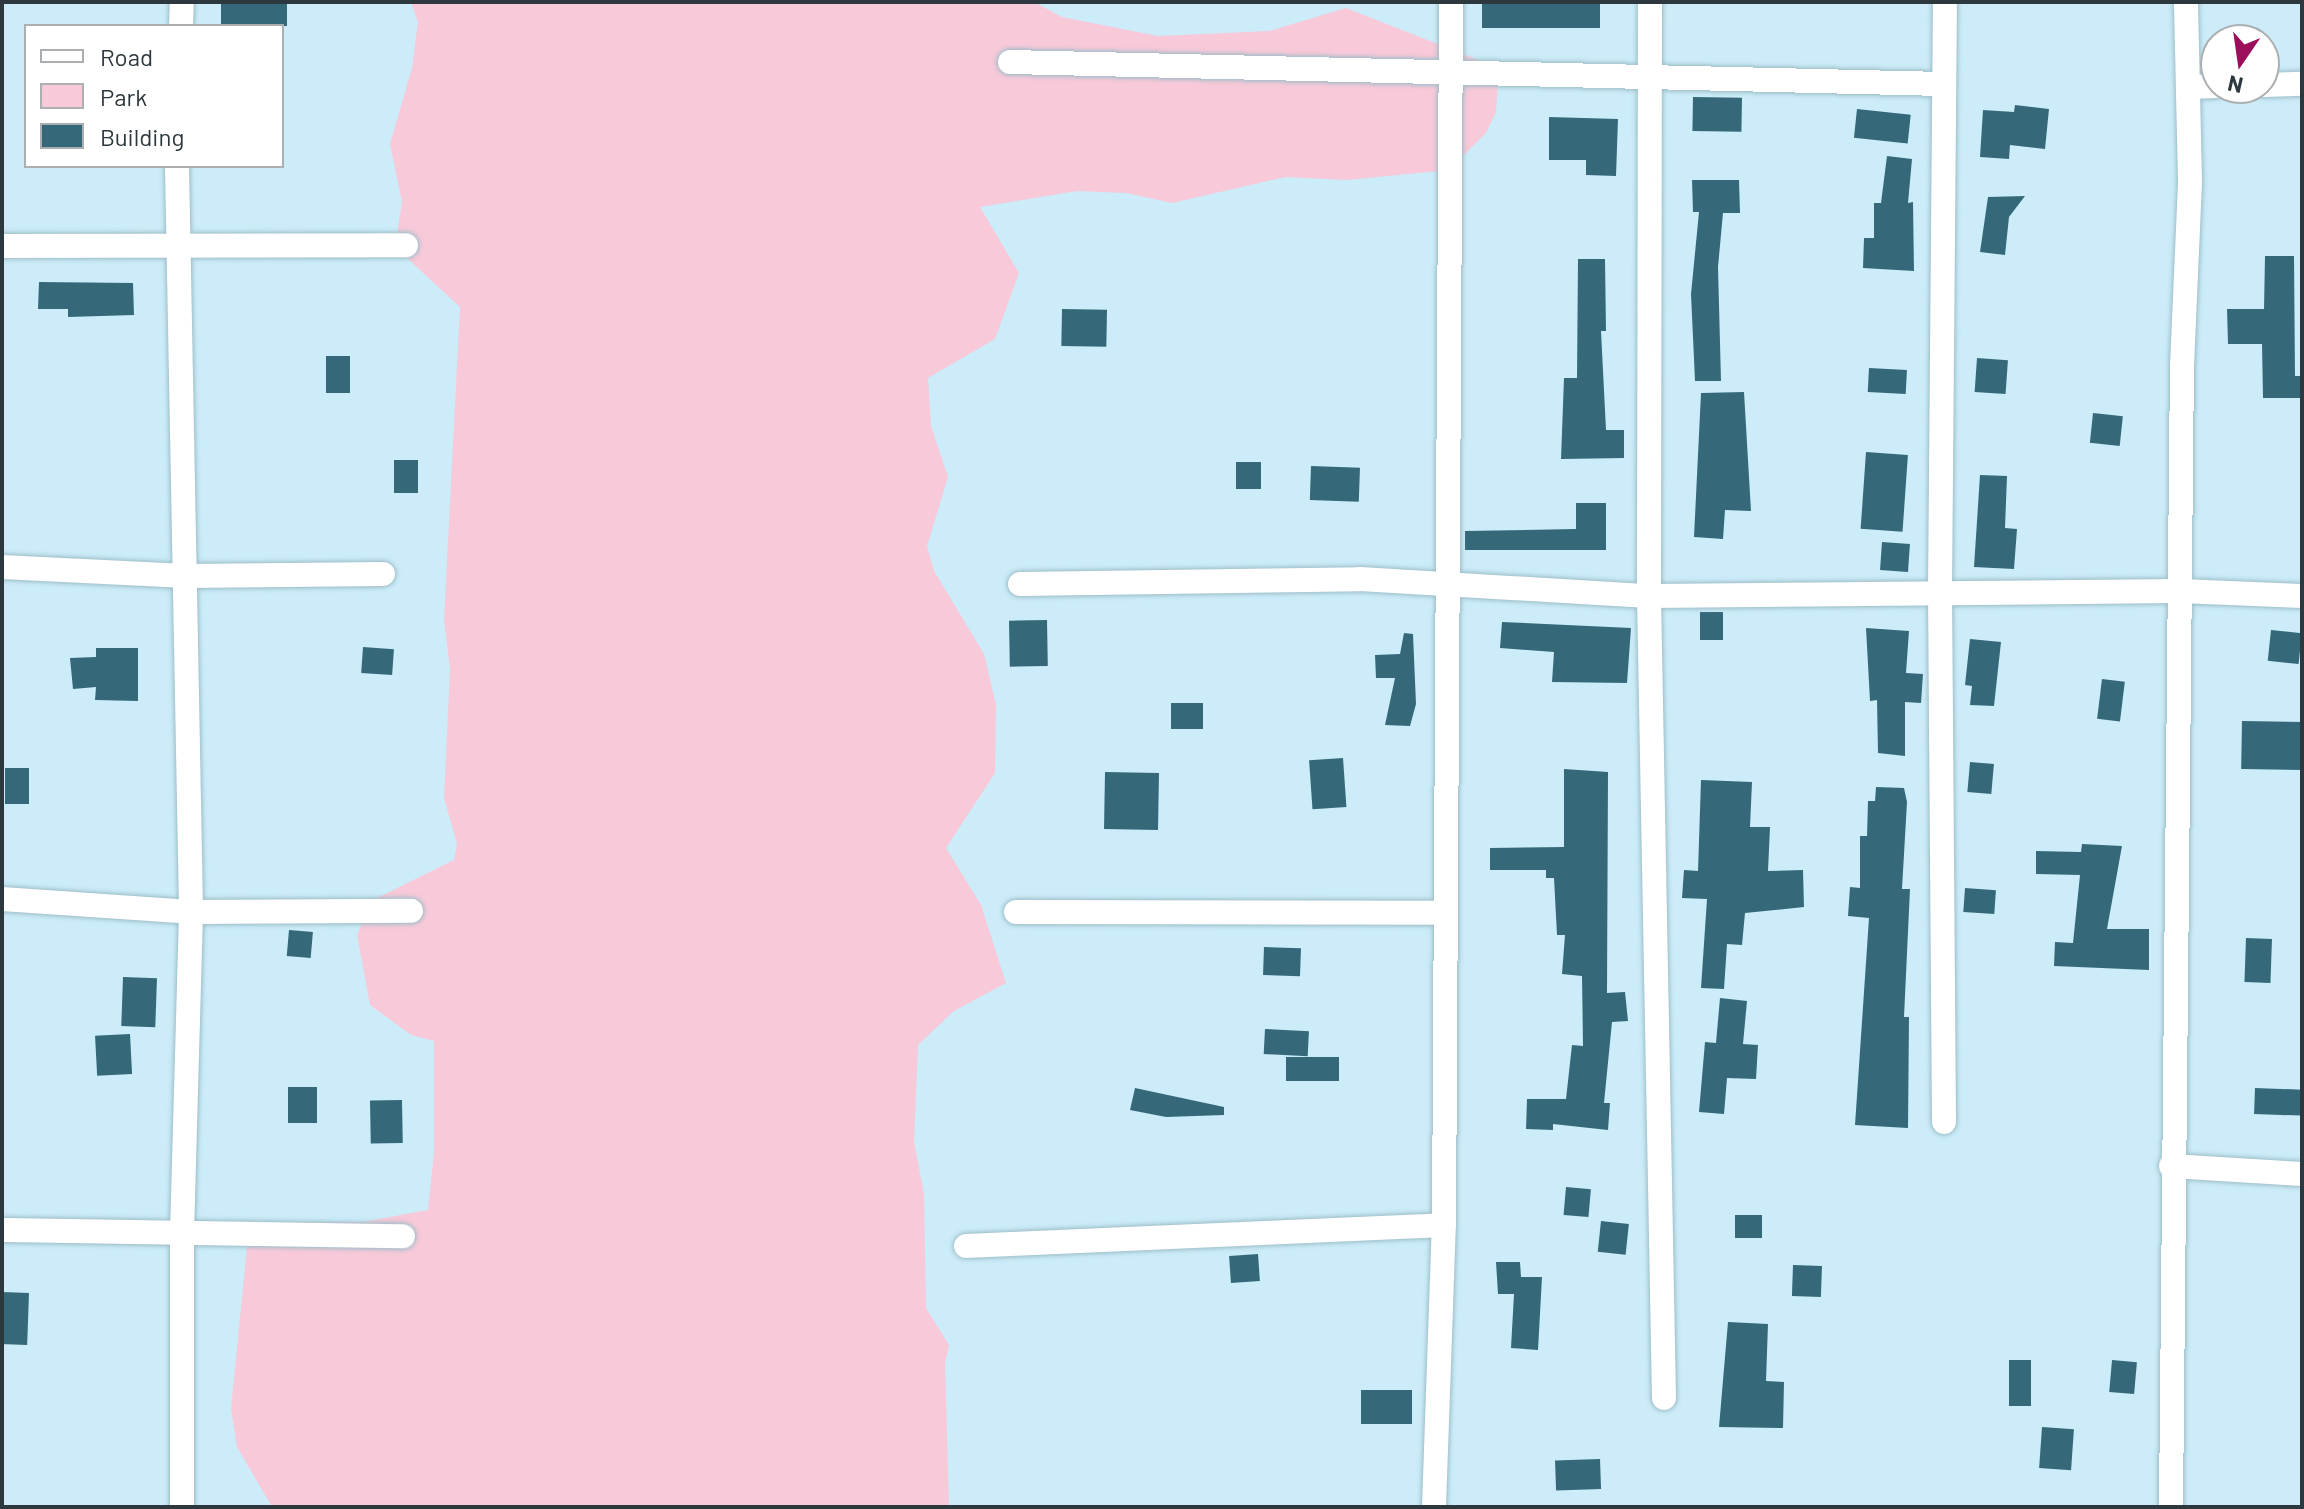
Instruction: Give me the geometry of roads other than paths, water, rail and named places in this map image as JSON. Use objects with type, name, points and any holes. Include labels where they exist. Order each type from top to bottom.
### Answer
[{"type":"street","points":[[181,24],[182,2]]},
{"type":"street","points":[[1434,1507],[1444,1225],[1446,586],[1454,71],[1451,2]]},
{"type":"street","points":[[1650,2],[1649,596],[1664,1398]]},
{"type":"street","points":[[1944,1122],[1940,593],[1945,2]]},
{"type":"street","points":[[2171,1507],[2171,1166],[2190,87],[2186,2]]},
{"type":"street","points":[[1010,62],[1944,84]]},
{"type":"street","points":[[2280,85],[2302,84]]},
{"type":"street","points":[[2190,87],[2200,87]]},
{"type":"street","points":[[177,168],[174,246],[186,576],[191,912],[182,1234],[182,1507]]},
{"type":"street","points":[[2,246],[406,245]]},
{"type":"street","points":[[2,567],[186,576],[383,574]]},
{"type":"street","points":[[1020,584],[1360,579],[1649,596],[2181,591],[2302,596]]},
{"type":"street","points":[[2,899],[191,912],[411,911]]},
{"type":"street","points":[[1016,912],[1446,913]]},
{"type":"street","points":[[2171,1166],[2302,1174]]},
{"type":"street","points":[[966,1246],[1444,1225]]},
{"type":"street","points":[[2,1230],[403,1236]]}]
